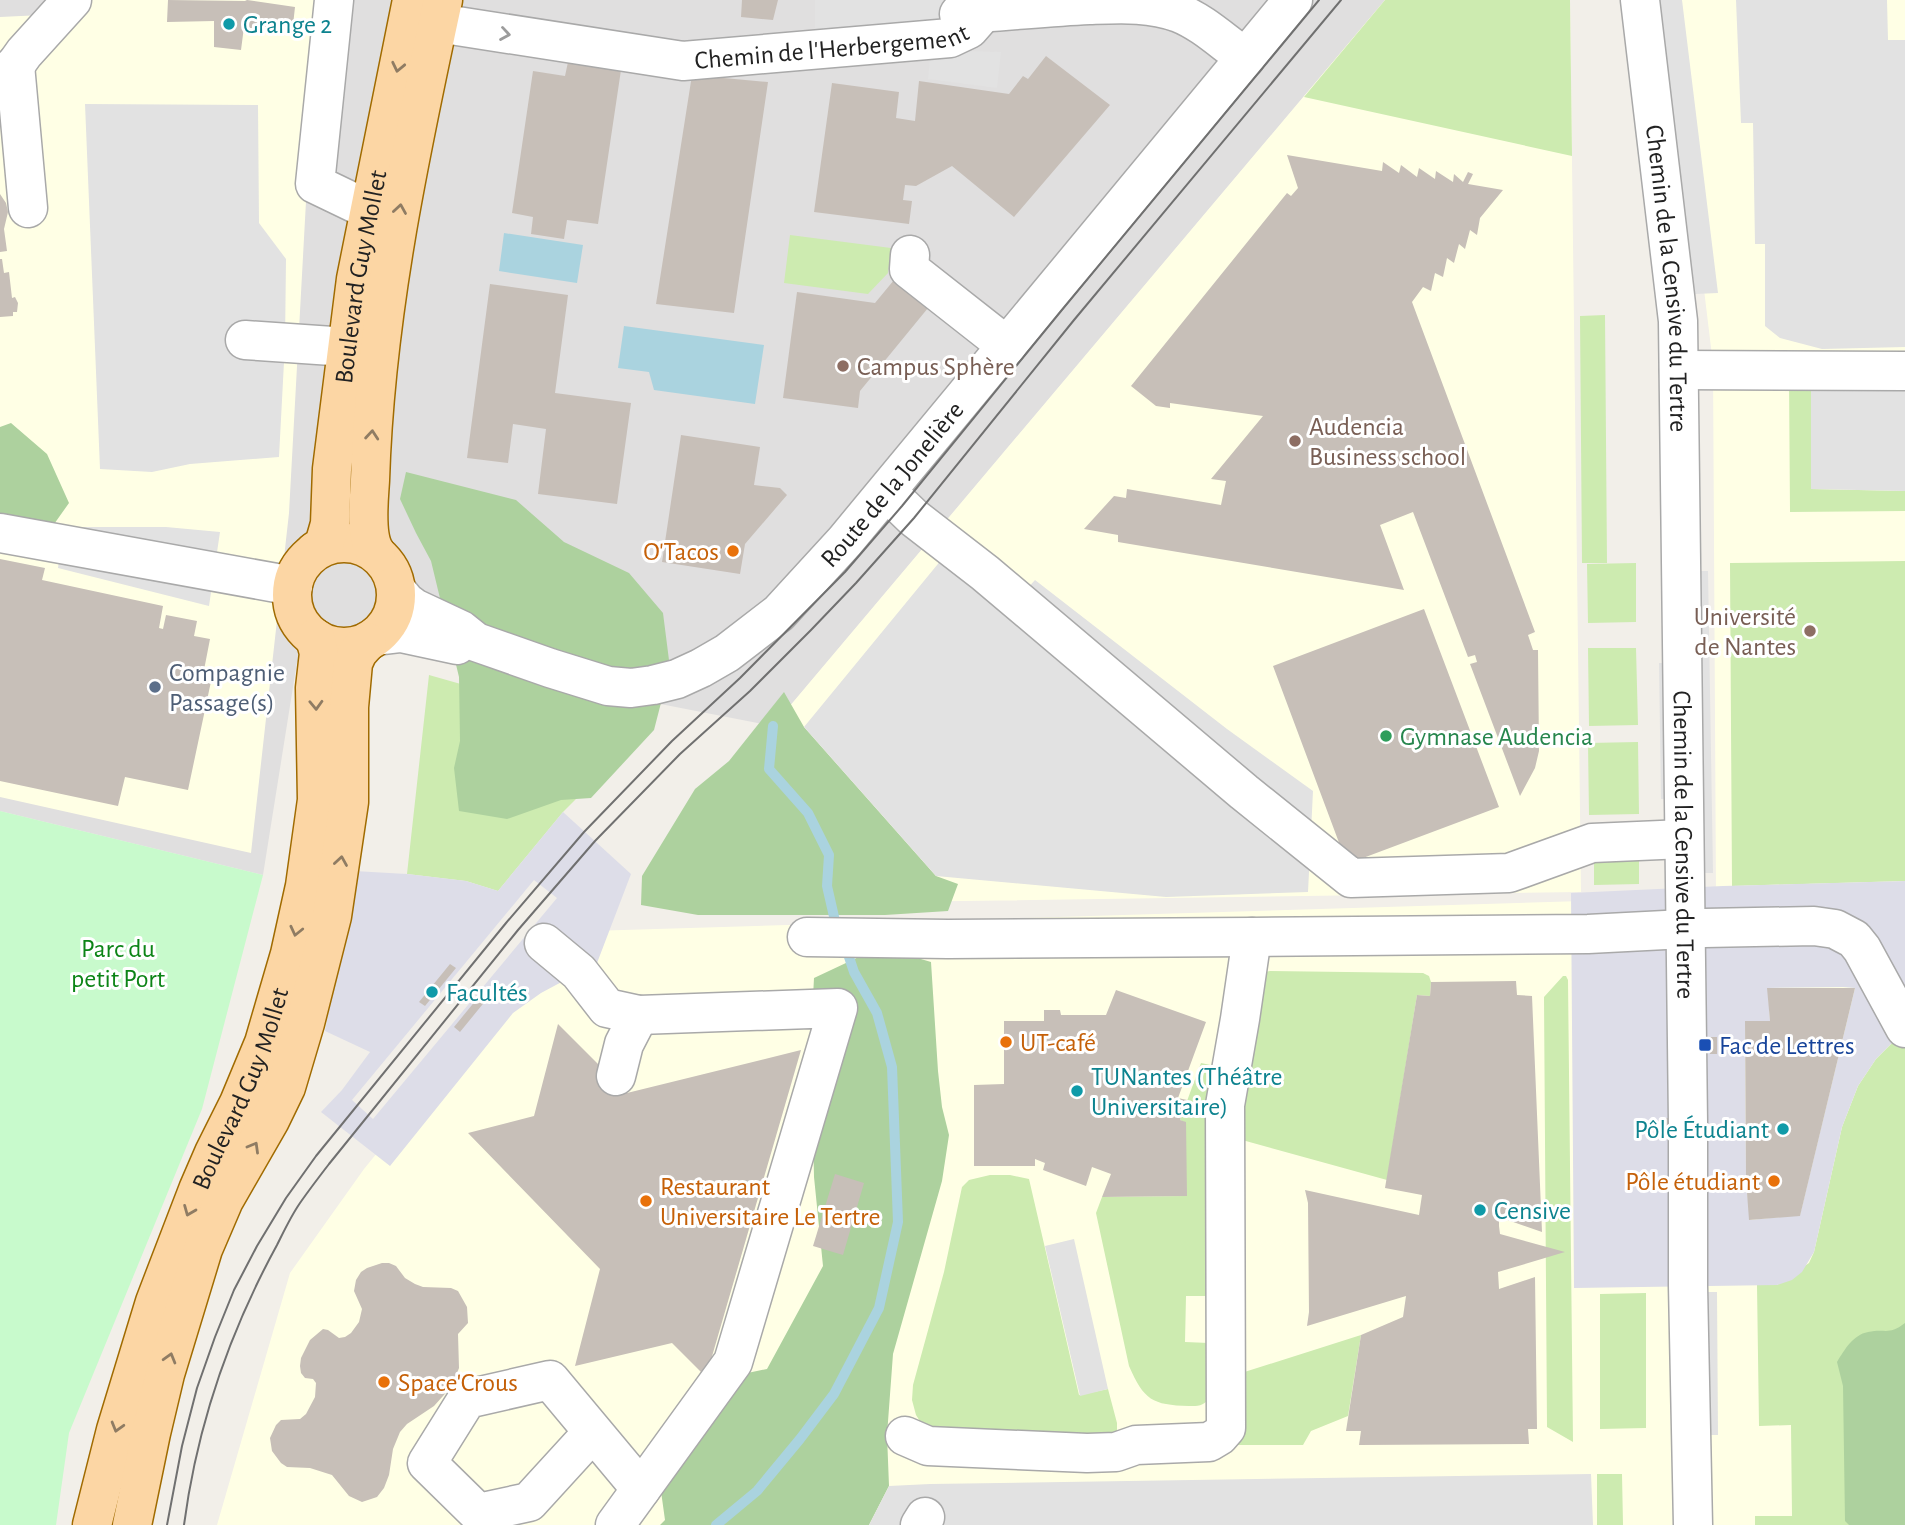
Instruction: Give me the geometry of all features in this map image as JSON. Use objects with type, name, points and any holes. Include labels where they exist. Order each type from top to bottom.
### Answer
[{"type":"main road","name":"Boulevard Guy Mollet","points":[[315,551],[324,545],[330,524],[332,469],[347,347],[369,210],[431,8]]},
{"type":"main road","name":"Boulevard Guy Mollet","points":[[376,553],[369,533],[371,443],[382,336],[431,8]]},
{"type":"main road","points":[[350,542],[376,553],[393,574],[397,591],[388,624],[372,639],[355,646],[341,647],[315,638],[304,628],[296,615],[292,600],[293,586],[301,566],[315,551],[335,543],[350,542]]},
{"type":"main road","name":"Boulevard Guy Mollet","points":[[92,1525],[116,1430],[155,1302],[198,1190],[264,1043],[290,954],[305,886],[317,800],[315,688],[319,653],[315,638]]},
{"type":"main road","name":"Boulevard Guy Mollet","points":[[132,1525],[165,1374],[203,1249],[225,1200],[286,1087],[305,1024],[332,916],[349,802],[349,707],[353,663],[358,652],[372,639]]},
{"type":"street","points":[[28,208],[10,65],[72,0]]},
{"type":"street","points":[[334,0],[315,184],[369,210]]},
{"type":"street","name":"Route de la Jonelière","points":[[397,591],[414,608],[460,630],[476,642],[608,686],[631,688],[677,679],[727,653],[779,613],[845,541],[1293,0]]},
{"type":"street","name":"Chemin de la Censive du Tertre","points":[[1640,0],[1678,307],[1693,1525]]},
{"type":"street","name":"Chemin de l'Herbergement","points":[[431,8],[684,61],[857,38],[950,38],[969,29],[956,11],[1030,4],[1160,6],[1199,23],[1246,58]]},
{"type":"street","points":[[910,255],[909,269],[1007,346]]},
{"type":"street","points":[[245,340],[347,347]]},
{"type":"street","points":[[1679,370],[1905,371]]},
{"type":"street","points":[[887,492],[914,518],[985,573],[1244,792],[1351,878],[1509,873],[1592,843],[1684,839]]},
{"type":"street","points":[[0,533],[293,586]]},
{"type":"street","name":"Route de la Jonelière","points":[[372,639],[401,633],[457,645],[476,642]]},
{"type":"street","points":[[807,937],[948,939],[1587,934],[1814,926],[1835,929],[1854,939],[1905,1028]]},
{"type":"street","points":[[905,1436],[928,1446],[1087,1453],[1116,1452],[1136,1446],[1209,1442],[1226,1428],[1225,1105],[1252,937]]},
{"type":"street","points":[[544,943],[579,972],[607,1008],[639,1015],[838,1008],[733,1362],[615,1525]]},
{"type":"street","points":[[616,1076],[624,1044],[639,1015]]},
{"type":"street","points":[[593,1432],[641,1489]]},
{"type":"shaded area","points":[[0,0],[1385,0],[773,726],[399,653],[297,662],[263,875],[0,811]]},
{"type":"shaded area","points":[[51,0],[317,0],[289,513],[251,853],[0,797],[0,17],[42,15]]},
{"type":"shaded area","points":[[815,0],[951,0],[952,26],[815,40]]},
{"type":"shaded area","name":"Audencia Business school","points":[[1385,0],[1570,0],[1581,892],[889,902],[773,726]]},
{"type":"shaded area","points":[[1657,0],[1682,0],[1718,293],[1695,294]]},
{"type":"shaded area","name":"Université de Nantes","points":[[1669,0],[1905,0],[1905,1525],[217,1525],[290,1273],[364,1169],[557,932],[1716,897],[1713,364]]},
{"type":"shaded area","points":[[1736,0],[1887,0],[1888,40],[1905,40],[1905,347],[1822,349],[1780,338],[1765,326],[1765,244],[1755,244],[1753,123],[1741,123]]},
{"type":"shaded area","points":[[931,50],[1001,52],[997,88],[928,79]]},
{"type":"shaded area","points":[[85,104],[258,105],[259,223],[286,259],[279,457],[190,464],[152,472],[100,469]]},
{"type":"shaded area","points":[[1905,383],[1905,491],[1811,489],[1811,384]]},
{"type":"shaded area","points":[[63,527],[166,527],[220,532],[209,606],[58,568]]},
{"type":"shaded area","points":[[951,548],[1024,592],[1035,580],[1227,729],[1313,791],[1308,892],[1166,897],[936,876],[804,727]]},
{"type":"shaded area","points":[[1698,571],[1708,571],[1713,873],[1702,873]]},
{"type":"shaded area","points":[[1659,663],[1671,663],[1673,799],[1661,799]]},
{"type":"shaded area","points":[[563,812],[631,874],[597,963],[541,993],[513,1013],[390,1166],[321,1112],[342,1090],[370,1052],[325,1031],[354,871],[466,881],[498,891]],"holes":[[[534,880],[557,898],[373,1119],[352,1100]]]},
{"type":"shaded area","points":[[1905,881],[1905,1030],[1876,1059],[1858,1086],[1842,1127],[1814,1252],[1802,1272],[1792,1280],[1777,1285],[1574,1288],[1571,893]],"holes":[[[1768,988],[1855,988],[1800,1215],[1750,1220],[1746,1179],[1745,1021],[1770,1021]]]},
{"type":"shaded area","points":[[1074,1239],[1108,1389],[1080,1396],[1045,1246]]},
{"type":"shaded area","points":[[1707,1292],[1717,1292],[1718,1435],[1708,1435]]},
{"type":"shaded area","points":[[1591,1474],[1593,1525],[869,1525],[889,1486]]},
{"type":"green space","points":[[1385,0],[1570,0],[1572,156],[1304,97]]},
{"type":"green space","points":[[790,235],[891,248],[888,273],[868,294],[784,283]]},
{"type":"green space","points":[[1605,315],[1607,563],[1582,563],[1580,316]]},
{"type":"green space","points":[[1789,378],[1811,384],[1811,489],[1905,491],[1905,511],[1790,512]]},
{"type":"green space","points":[[11,423],[47,454],[69,503],[52,527],[0,521],[0,427]]},
{"type":"green space","points":[[406,472],[516,500],[564,542],[629,573],[663,613],[670,668],[654,730],[591,798],[561,800],[507,819],[459,811],[454,768],[460,741],[459,677],[431,561],[400,499]]},
{"type":"green space","points":[[1905,561],[1905,881],[1732,886],[1730,563]]},
{"type":"green space","points":[[1636,563],[1636,622],[1588,623],[1587,564]]},
{"type":"green space","points":[[1588,648],[1636,648],[1638,725],[1589,726]]},
{"type":"green space","points":[[429,675],[640,735],[563,812],[498,891],[466,881],[407,874]]},
{"type":"green space","points":[[784,692],[804,727],[936,876],[958,884],[948,911],[885,915],[698,915],[641,905],[642,876],[695,789],[729,761]]},
{"type":"green space","points":[[1638,742],[1639,814],[1589,815],[1588,743]]},
{"type":"green space","name":"Parc du petit Port","points":[[0,811],[263,875],[202,1109],[69,1433],[56,1525],[0,1525]]},
{"type":"green space","points":[[1639,860],[1639,884],[1594,885],[1594,861]]},
{"type":"green space","points":[[880,947],[931,962],[938,1071],[942,1107],[949,1135],[942,1181],[893,1354],[887,1435],[889,1486],[869,1525],[660,1525],[665,1520],[654,1441],[738,1375],[767,1369],[823,1266],[814,1177],[811,1035],[814,978]]},
{"type":"green space","points":[[1265,972],[1423,973],[1429,976],[1430,996],[1417,995],[1387,1180],[1235,1138]]},
{"type":"green space","points":[[1563,976],[1568,980],[1573,1442],[1547,1427],[1544,997]]},
{"type":"green space","points":[[1905,1030],[1905,1525],[1755,1525],[1755,1516],[1792,1516],[1791,1425],[1759,1426],[1757,1285],[1777,1285],[1809,1263],[1814,1252],[1842,1127],[1858,1086],[1876,1059]]},
{"type":"green space","points":[[1201,1063],[1220,1067],[1210,1296],[1186,1296],[1185,1342],[1209,1343],[1209,1399],[1198,1406],[1166,1404],[1151,1398],[1140,1386],[1129,1366],[1096,1213],[1102,1197],[1186,1196],[1186,1123],[1180,1120]]},
{"type":"green space","points":[[990,1175],[1029,1179],[1079,1395],[1108,1389],[1117,1423],[1117,1435],[958,1438],[923,1426],[916,1415],[912,1400],[913,1385],[944,1272],[962,1187],[969,1180]]},
{"type":"green space","points":[[1646,1293],[1646,1428],[1600,1429],[1600,1294]]},
{"type":"green space","points":[[1905,1323],[1905,1525],[1849,1525],[1845,1521],[1843,1386],[1837,1362],[1858,1336],[1874,1331],[1891,1331]]},
{"type":"green space","points":[[1361,1335],[1348,1416],[1311,1431],[1303,1445],[1236,1445],[1235,1375]]},
{"type":"green space","points":[[1597,1474],[1622,1474],[1623,1525],[1597,1525]]},
{"type":"water","points":[[504,233],[583,245],[577,283],[499,271]]},
{"type":"water","points":[[624,326],[764,345],[755,404],[654,390],[649,372],[618,368]]},
{"type":"building","name":"Grange 2","points":[[168,0],[247,0],[295,7],[292,34],[244,27],[241,50],[214,47],[214,21],[167,22]]},
{"type":"building","points":[[742,0],[778,0],[773,20],[741,17]]},
{"type":"building","points":[[1046,56],[1110,105],[1014,217],[952,166],[916,186],[905,185],[903,200],[912,201],[909,224],[814,212],[832,83],[899,92],[896,118],[915,121],[919,81],[1009,94],[1023,76],[1028,79]]},
{"type":"building","points":[[568,62],[621,70],[598,224],[567,220],[564,239],[531,234],[533,217],[512,213],[533,71],[565,76]]},
{"type":"building","points":[[692,75],[768,82],[734,313],[656,304]]},
{"type":"building","points":[[1287,155],[1382,171],[1383,162],[1399,173],[1401,165],[1417,177],[1419,168],[1435,179],[1436,171],[1453,182],[1454,174],[1463,182],[1468,172],[1473,174],[1468,184],[1503,190],[1480,218],[1477,235],[1470,230],[1465,249],[1459,244],[1454,263],[1447,258],[1443,277],[1435,273],[1431,291],[1423,287],[1412,302],[1535,632],[1528,635],[1533,650],[1538,650],[1539,751],[1535,768],[1520,796],[1470,664],[1477,662],[1475,655],[1468,657],[1413,512],[1380,525],[1404,590],[1118,542],[1118,535],[1084,529],[1114,496],[1126,498],[1127,489],[1221,505],[1226,481],[1211,479],[1263,416],[1170,403],[1170,408],[1156,406],[1131,386],[1287,193],[1291,196],[1298,188]]},
{"type":"building","points":[[0,194],[8,212],[4,229],[7,251],[0,252]]},
{"type":"building","points":[[0,259],[4,273],[9,272],[12,298],[15,297],[18,303],[17,312],[13,312],[13,316],[0,317]]},
{"type":"building","points":[[894,280],[928,308],[860,391],[858,408],[783,398],[797,292],[875,303]]},
{"type":"building","points":[[490,284],[568,295],[555,393],[631,403],[617,504],[538,494],[546,429],[513,424],[508,463],[467,458]]},
{"type":"building","points":[[681,435],[760,447],[754,485],[780,488],[787,495],[745,544],[740,574],[662,562]]},
{"type":"building","points":[[0,559],[45,568],[42,580],[163,606],[159,628],[163,629],[166,615],[197,621],[194,636],[210,639],[204,670],[213,672],[188,790],[125,777],[118,806],[0,781]]},
{"type":"building","name":"Gymnase Audencia","points":[[1424,609],[1499,807],[1347,864],[1273,666]]},
{"type":"building","name":"Facultés","points":[[450,964],[456,968],[425,1006],[419,1002]]},
{"type":"building","name":"Censive","points":[[1516,981],[1517,995],[1532,996],[1542,1232],[1499,1217],[1500,1234],[1565,1252],[1498,1272],[1499,1289],[1535,1277],[1537,1429],[1528,1429],[1529,1444],[1359,1445],[1361,1431],[1346,1431],[1361,1335],[1403,1317],[1406,1296],[1307,1326],[1308,1203],[1305,1190],[1419,1215],[1422,1195],[1385,1188],[1417,995],[1430,996],[1431,982]]},
{"type":"building","name":"Pôle Étudiant","points":[[1767,988],[1855,988],[1800,1216],[1749,1220],[1746,1179],[1745,1021],[1770,1021]]},
{"type":"building","name":"Facultés","points":[[485,989],[491,994],[460,1032],[454,1027]]},
{"type":"building","name":"TUNantes (Théâtre Universitaire)","points":[[1116,990],[1206,1022],[1178,1098],[1187,1100],[1180,1120],[1186,1122],[1187,1196],[1102,1197],[1111,1174],[1092,1167],[1086,1186],[1043,1170],[1045,1163],[1035,1159],[1035,1166],[974,1166],[974,1085],[1004,1084],[1004,1021],[1044,1021],[1044,1010],[1060,1010],[1061,1015],[1106,1015]]},
{"type":"building","name":"Restaurant Universitaire Le Tertre","points":[[558,1024],[627,1093],[801,1050],[706,1377],[672,1343],[575,1366],[600,1269],[468,1133],[534,1116]]},
{"type":"building","points":[[1710,1037],[1717,1037],[1717,1054],[1710,1054]]},
{"type":"building","points":[[1661,1118],[1668,1118],[1669,1135],[1662,1135]]},
{"type":"building","points":[[835,1174],[864,1183],[843,1255],[813,1246]]},
{"type":"building","name":"Space'Crous","points":[[382,1263],[396,1266],[405,1278],[423,1287],[451,1288],[458,1291],[467,1307],[468,1323],[458,1334],[459,1368],[452,1386],[434,1406],[407,1424],[400,1432],[384,1488],[377,1497],[362,1502],[349,1496],[332,1475],[310,1468],[287,1467],[281,1463],[272,1451],[270,1438],[281,1420],[300,1419],[306,1414],[315,1397],[316,1383],[313,1379],[305,1378],[300,1366],[310,1340],[323,1329],[339,1338],[351,1333],[359,1322],[362,1309],[354,1291],[356,1280],[367,1268]]},
{"type":"waterway","points":[[773,726],[769,769],[808,813],[829,855],[827,886],[835,921]]},
{"type":"waterway","points":[[716,1525],[757,1491],[834,1394],[879,1308],[898,1222],[892,1067],[877,1013],[854,972],[848,954]]},
{"type":"tram line","points":[[167,1525],[182,1446],[197,1388],[215,1337],[234,1290],[257,1246],[316,1156],[506,923],[584,832],[672,741],[740,678],[845,572],[1319,0]]},
{"type":"tram line","points":[[184,1525],[206,1416],[230,1346],[260,1278],[288,1224],[318,1179],[518,930],[595,841],[680,754],[750,691],[811,630],[914,518],[1074,320],[1341,0]]},
{"type":"place","name":"Grange 2","points":[[229,24]]},
{"type":"place","name":"Campus Sphère","points":[[843,366]]},
{"type":"place","name":"Audencia Business school","points":[[1295,441]]},
{"type":"place","name":"O'Tacos","points":[[733,551]]},
{"type":"place","name":"Université de Nantes","points":[[1810,631]]},
{"type":"place","name":"Compagnie Passage(s)","points":[[155,687]]},
{"type":"place","name":"Gymnase Audencia","points":[[1386,736]]},
{"type":"place","name":"Facultés","points":[[432,992]]},
{"type":"place","name":"UT-café","points":[[1006,1042]]},
{"type":"place","name":"Fac de Lettres","points":[[1705,1045]]},
{"type":"place","name":"TUNantes (Théâtre Universitaire)","points":[[1077,1091]]},
{"type":"place","name":"Pôle Étudiant","points":[[1783,1129]]},
{"type":"place","name":"Pôle étudiant","points":[[1774,1181]]},
{"type":"place","name":"Restaurant Universitaire Le Tertre","points":[[646,1201]]},
{"type":"place","name":"Censive","points":[[1480,1210]]},
{"type":"place","name":"Space'Crous","points":[[384,1382]]}]
